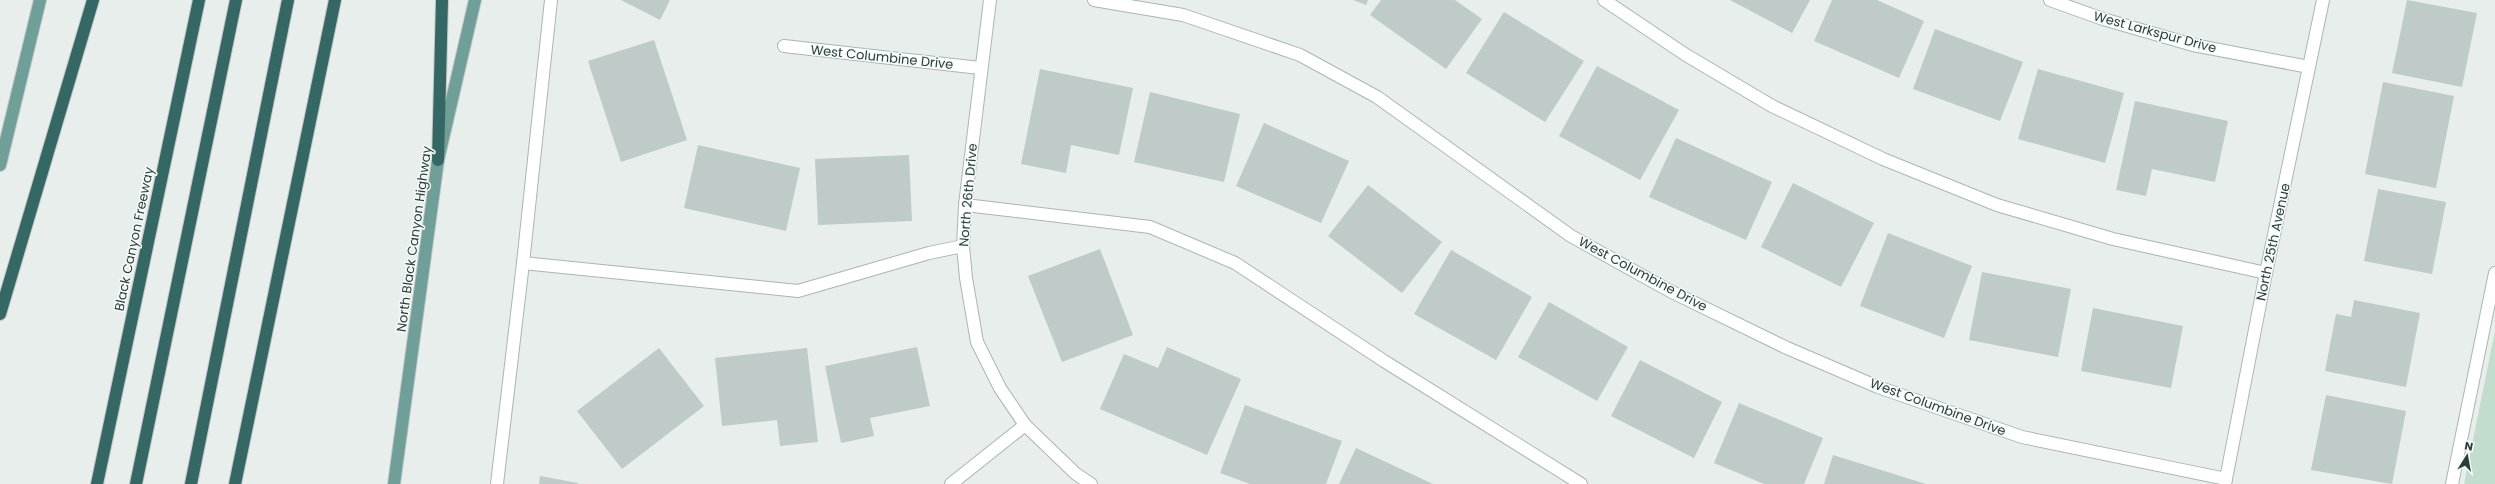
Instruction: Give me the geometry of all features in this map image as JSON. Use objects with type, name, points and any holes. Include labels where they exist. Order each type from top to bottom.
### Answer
[{"type":"highway","points":[[0,314],[93,0]]},
{"type":"highway","name":"Black Canyon Freeway","points":[[97,484],[198,0]]},
{"type":"highway","points":[[136,484],[236,0]]},
{"type":"highway","points":[[191,484],[288,0]]},
{"type":"highway","points":[[235,484],[335,0]]},
{"type":"highway","points":[[438,160],[442,0]]},
{"type":"main road","points":[[0,165],[40,0]]},
{"type":"main road","name":"North Black Canyon Highway","points":[[394,484],[438,160],[475,0]]},
{"type":"street","points":[[497,484],[523,263],[551,0]]},
{"type":"street","name":"North 26th Drive","points":[[990,0],[980,68],[965,205],[963,246],[966,278],[977,342],[1000,388],[1025,425],[1076,474],[1091,484]]},
{"type":"street","name":"West Columbine Drive","points":[[1094,0],[1183,15],[1300,55],[1377,97],[1571,236],[1670,291],[1773,341],[1878,387],[2022,437],[2226,482]]},
{"type":"street","points":[[1604,0],[1686,55],[1772,106],[1883,159],[1997,205],[2113,239],[2266,273]]},
{"type":"street","name":"West Larkspur Drive","points":[[2050,0],[2103,19],[2193,45],[2309,67]]},
{"type":"street","name":"North 25th Avenue","points":[[2226,482],[2266,273],[2323,0]]},
{"type":"street","name":"West Columbine Drive","points":[[784,46],[980,68]]},
{"type":"street","points":[[965,205],[1150,227],[1235,263],[1384,361],[1581,484]]},
{"type":"street","points":[[523,263],[798,291],[928,253],[963,246]]},
{"type":"street","points":[[2452,484],[2495,273]]},
{"type":"street","points":[[950,484],[1025,425]]},
{"type":"green space","points":[[2495,331],[2495,484],[2464,484]]},
{"type":"building","points":[[621,0],[670,0],[660,20]]},
{"type":"building","points":[[1353,0],[1368,0],[1366,5]]},
{"type":"building","points":[[1381,0],[1455,0],[1482,19],[1446,69],[1370,15]]},
{"type":"building","points":[[1730,0],[1810,0],[1792,33]]},
{"type":"building","points":[[1832,0],[1877,0],[1924,21],[1899,78],[1814,41]]},
{"type":"building","points":[[2407,0],[2477,13],[2462,87],[2392,73]]},
{"type":"building","points":[[1504,12],[1584,61],[1545,122],[1466,73]]},
{"type":"building","points":[[1935,29],[2023,62],[2000,121],[1913,89]]},
{"type":"building","points":[[654,40],[687,140],[621,162],[588,61]]},
{"type":"building","points":[[1597,66],[1679,110],[1640,180],[1559,136]]},
{"type":"building","points":[[1040,69],[1133,88],[1119,155],[1071,145],[1066,173],[1021,164]]},
{"type":"building","points":[[2038,69],[2124,93],[2105,163],[2018,139]]},
{"type":"building","points":[[2383,82],[2454,96],[2436,188],[2365,174]]},
{"type":"building","points":[[1150,92],[1240,114],[1224,182],[1134,162]]},
{"type":"building","points":[[2135,101],[2228,121],[2215,182],[2152,169],[2146,196],[2116,190]]},
{"type":"building","points":[[1264,123],[1349,161],[1321,223],[1236,186]]},
{"type":"building","points":[[1676,138],[1772,182],[1746,240],[1649,197]]},
{"type":"building","points":[[698,145],[800,168],[786,231],[684,208]]},
{"type":"building","points":[[909,155],[912,221],[818,225],[815,159]]},
{"type":"building","points":[[1793,183],[1874,223],[1841,287],[1761,247]]},
{"type":"building","points":[[1368,185],[1442,242],[1402,293],[1328,236]]},
{"type":"building","points":[[2378,189],[2446,202],[2432,274],[2364,261]]},
{"type":"building","points":[[1888,233],[1972,266],[1944,338],[1860,306]]},
{"type":"building","points":[[1100,249],[1133,335],[1062,362],[1028,276]]},
{"type":"building","points":[[1451,250],[1532,297],[1496,360],[1414,314]]},
{"type":"building","points":[[1982,272],[2071,289],[2058,357],[1969,340]]},
{"type":"building","points":[[2354,300],[2420,313],[2406,387],[2325,371],[2336,314],[2351,317]]},
{"type":"building","points":[[1549,302],[1628,347],[1597,401],[1518,357]]},
{"type":"building","points":[[2093,308],[2183,326],[2171,388],[2081,371]]},
{"type":"building","points":[[917,347],[930,406],[870,418],[874,436],[841,443],[825,366]]},
{"type":"building","points":[[1167,347],[1241,379],[1207,455],[1100,409],[1124,354],[1158,368]]},
{"type":"building","points":[[659,348],[704,406],[622,469],[577,411]]},
{"type":"building","points":[[807,348],[818,442],[780,446],[777,420],[722,426],[715,358]]},
{"type":"building","points":[[1640,360],[1722,402],[1694,458],[1611,416]]},
{"type":"building","points":[[2326,395],[2406,411],[2392,484],[2311,470]]},
{"type":"building","points":[[1739,403],[1823,438],[1804,484],[1764,484],[1714,463]]},
{"type":"building","points":[[1245,405],[1342,441],[1326,484],[1250,484],[1220,473]]},
{"type":"building","points":[[1356,448],[1433,484],[1339,484]]},
{"type":"building","points":[[1833,455],[1926,484],[1824,484]]},
{"type":"building","points":[[540,476],[578,483],[578,484],[539,484]]}]
